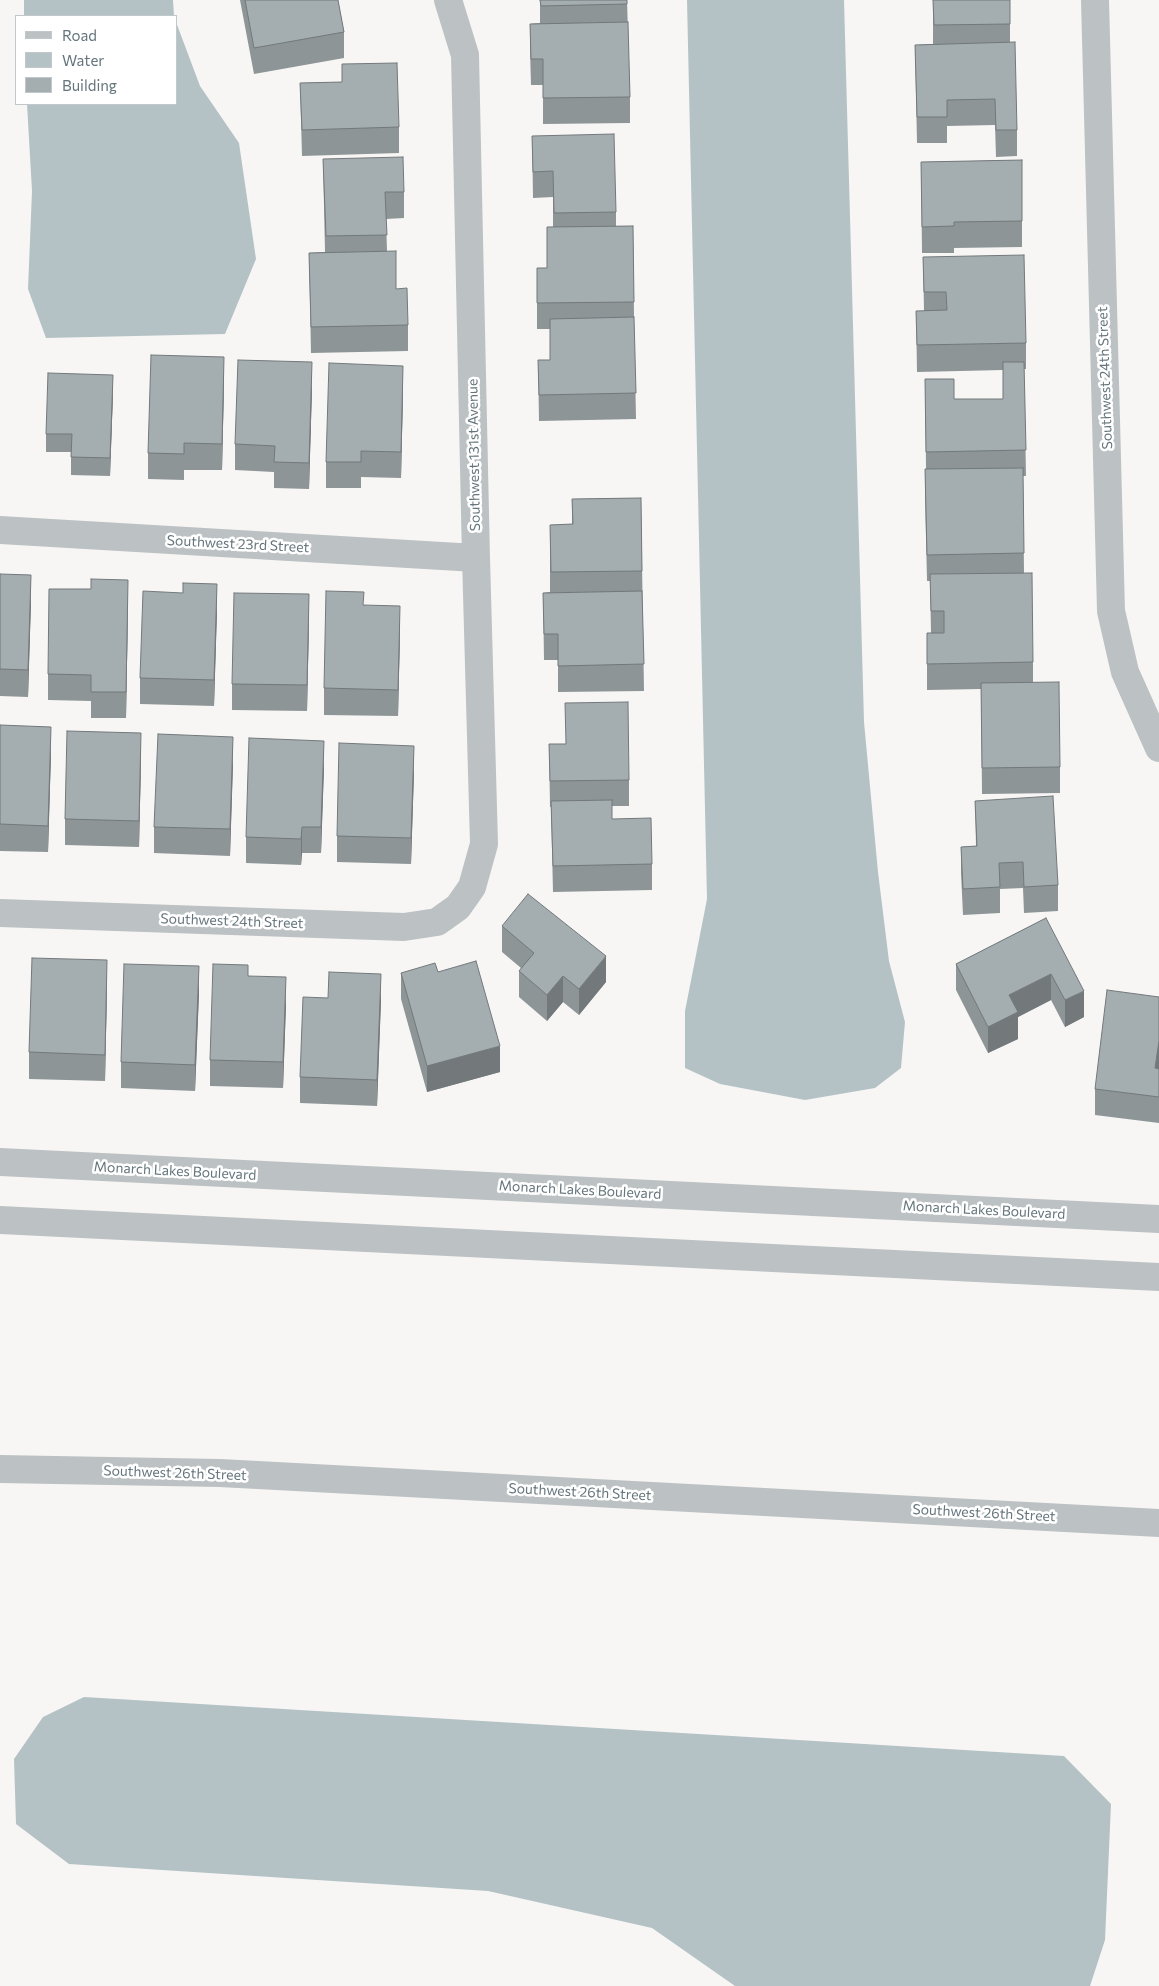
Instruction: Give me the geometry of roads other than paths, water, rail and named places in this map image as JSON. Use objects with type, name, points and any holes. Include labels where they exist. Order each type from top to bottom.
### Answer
[{"type":"street","name":"Southwest 131st Avenue","points":[[448,0],[465,55],[484,844],[472,887],[458,907]]},
{"type":"street","name":"Southwest 24th Street","points":[[1094,0],[1111,611],[1125,672],[1159,748]]},
{"type":"street","name":"Southwest 23rd Street","points":[[0,530],[476,558]]},
{"type":"street","name":"Southwest 24th Street","points":[[0,913],[404,927],[437,922],[458,907]]},
{"type":"street","name":"Monarch Lakes Boulevard","points":[[0,1162],[1159,1219]]},
{"type":"street","points":[[0,1220],[1159,1277]]},
{"type":"street","name":"Southwest 26th Street","points":[[0,1469],[220,1473],[1159,1522]]},
{"type":"water","points":[[24,0],[173,0],[174,15],[24,15]]},
{"type":"water","points":[[687,0],[844,0],[864,722],[878,872],[889,961],[905,1022],[901,1068],[875,1088],[805,1100],[720,1084],[685,1068],[685,1011],[707,899]]},
{"type":"water","points":[[178,27],[200,86],[239,143],[256,259],[225,334],[46,338],[28,289],[32,191],[27,105],[178,105]]},
{"type":"water","points":[[84,1697],[1064,1756],[1111,1804],[1105,1940],[1090,1986],[735,1986],[652,1928],[488,1891],[69,1864],[16,1824],[14,1759],[43,1717]]}]
